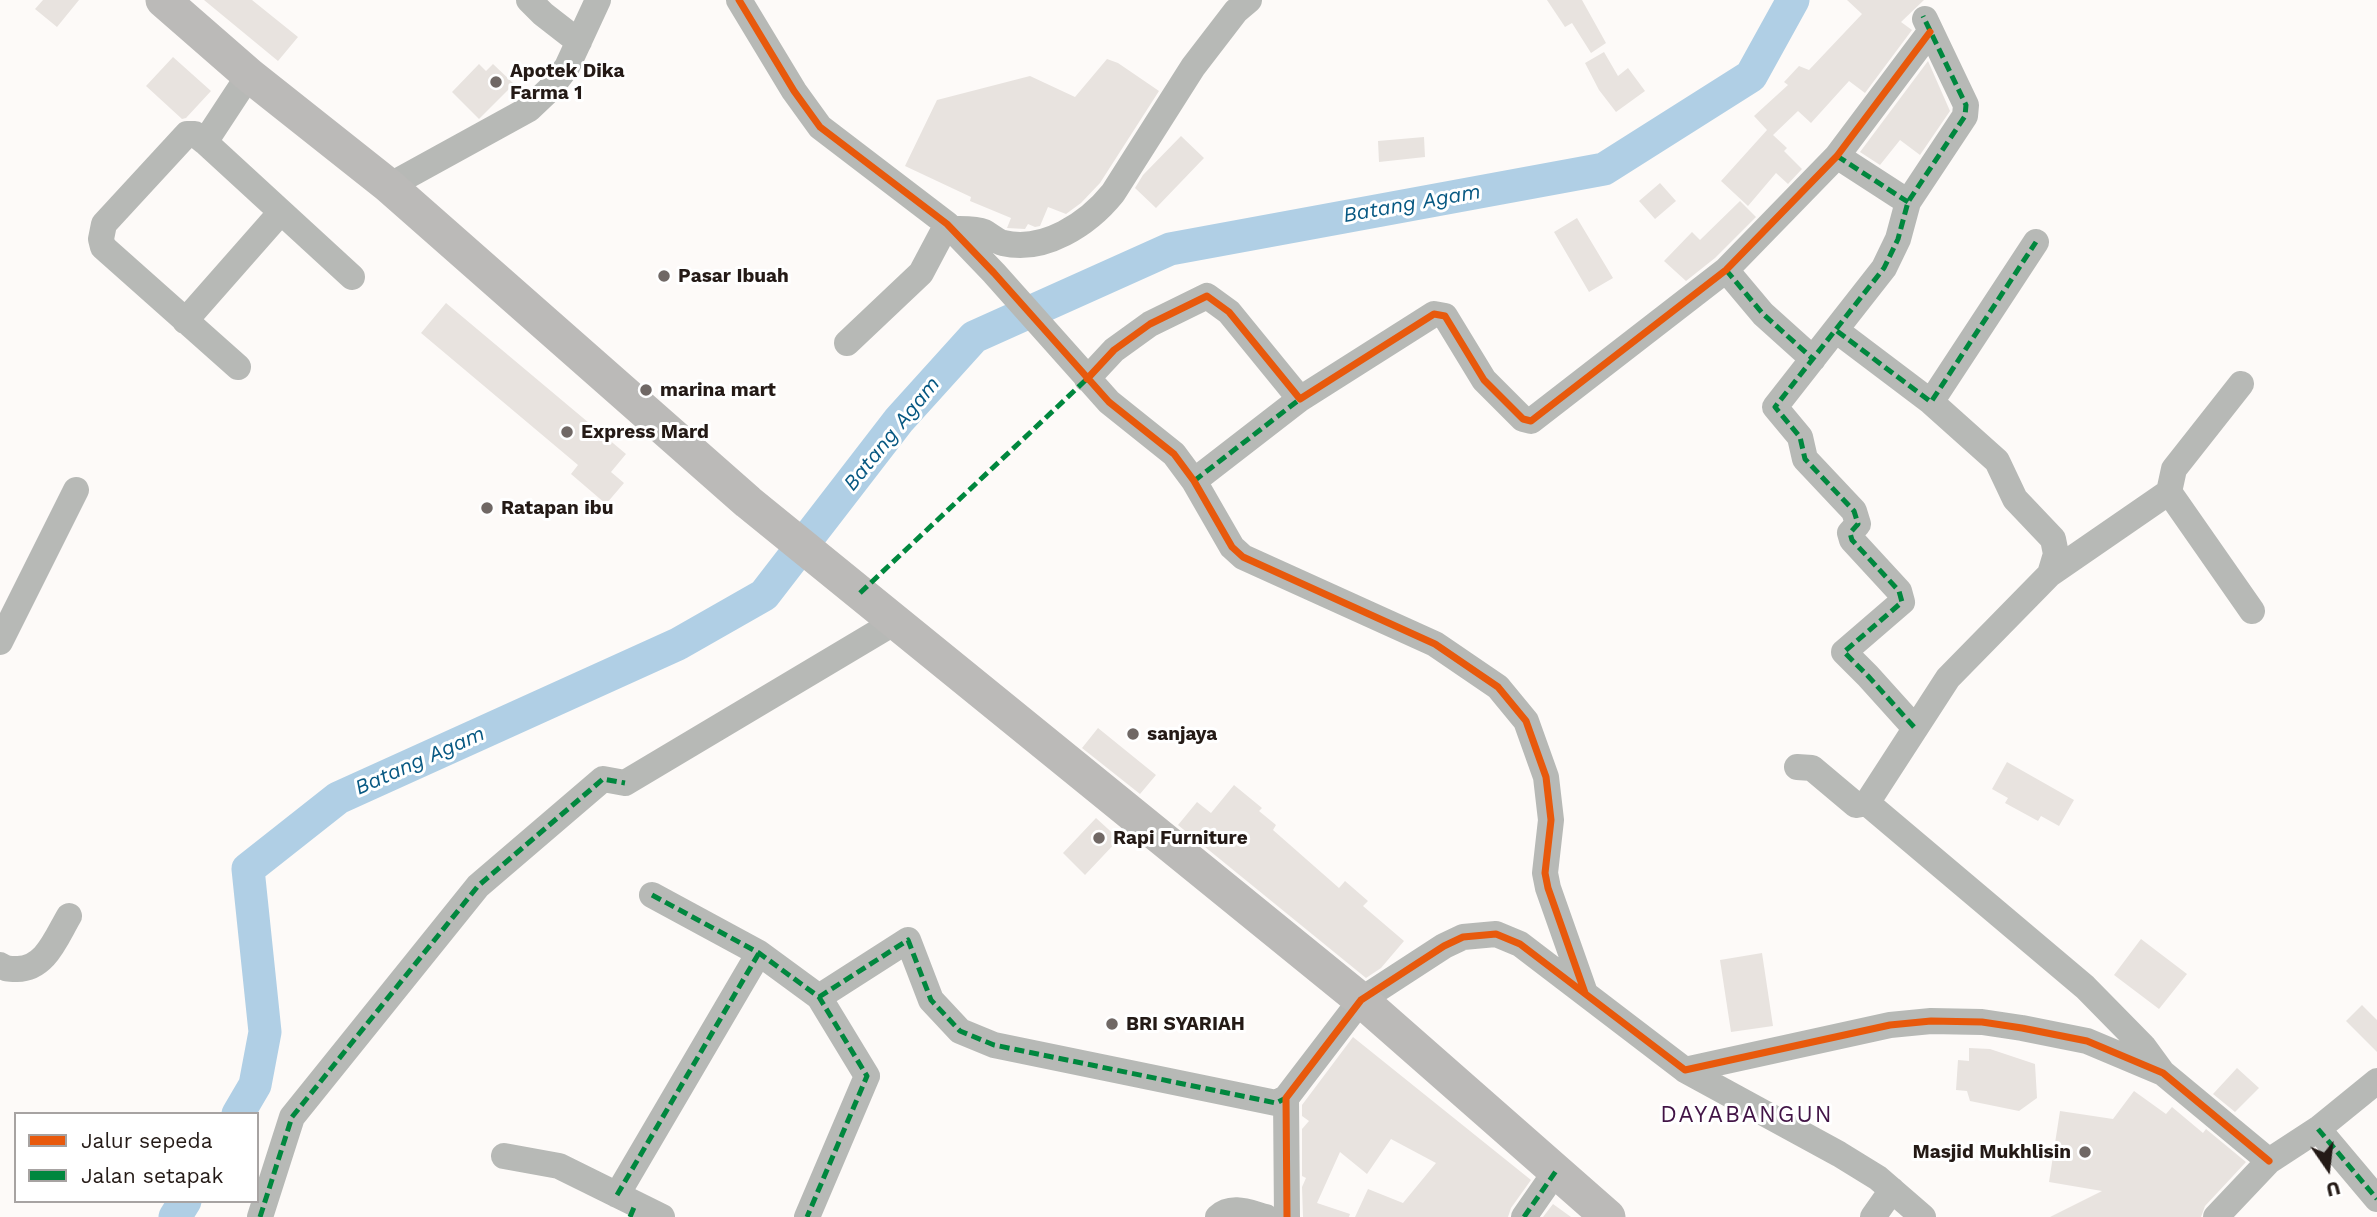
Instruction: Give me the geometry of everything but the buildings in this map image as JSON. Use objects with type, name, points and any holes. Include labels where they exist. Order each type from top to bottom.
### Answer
[{"type":"main road","points":[[163,0],[249,75],[389,186],[748,502],[1361,1000],[1608,1217]]},
{"type":"street","points":[[529,0],[579,42]]},
{"type":"street","points":[[389,186],[529,109],[567,67],[598,0]]},
{"type":"street","points":[[739,0],[794,92],[820,127],[949,227],[994,273],[1109,402],[1174,454],[1194,481],[1232,547],[1242,557],[1435,643],[1498,687],[1527,721],[1546,777],[1551,820],[1545,873],[1548,888],[1585,993]]},
{"type":"street","points":[[949,227],[981,230],[1001,242],[1027,245],[1055,238],[1100,209],[1113,193],[1193,67],[1236,11],[1249,0]]},
{"type":"street","points":[[1194,481],[1300,399],[1434,314],[1445,316],[1484,380],[1523,419],[1531,421],[1726,270],[1837,156],[1927,24],[1966,105],[1965,116],[1908,202],[1898,239],[1884,268],[1775,408],[1800,437],[1805,459],[1854,511],[1858,524],[1850,533],[1852,540],[1899,591],[1902,602],[1844,652],[1914,727]]},
{"type":"street","points":[[205,142],[249,75]]},
{"type":"street","points":[[238,368],[103,247],[104,224],[187,134],[195,134],[205,142],[352,277]]},
{"type":"street","points":[[1837,156],[1908,202]]},
{"type":"street","points":[[186,321],[281,212]]},
{"type":"street","points":[[847,342],[921,273],[949,227]]},
{"type":"street","points":[[1931,402],[2036,242]]},
{"type":"street","points":[[1726,270],[1763,314],[1814,359]]},
{"type":"street","points":[[1087,379],[1114,350],[1150,324],[1207,296],[1229,312],[1300,399]]},
{"type":"street","points":[[1837,331],[1931,402],[1997,461],[2015,499],[2053,539],[2056,554],[2050,574]]},
{"type":"street","points":[[1797,767],[1812,768],[1856,805],[1867,803],[1948,678],[2050,574],[2169,492],[2174,469],[2241,384]]},
{"type":"street","points":[[0,642],[76,490]]},
{"type":"street","points":[[2169,492],[2252,611]]},
{"type":"street","points":[[260,1217],[292,1117],[478,886],[603,779],[625,783],[895,622]]},
{"type":"street","points":[[1867,803],[2085,988],[2143,1046],[2163,1073],[2269,1161]]},
{"type":"street","points":[[652,895],[759,953],[819,997],[867,1076],[807,1217]]},
{"type":"street","points":[[0,965],[5,969],[20,970],[35,965],[44,958],[69,916]]},
{"type":"street","points":[[819,997],[908,940],[931,1000],[960,1031],[979,1040],[1276,1103],[1286,1098],[1361,1000],[1444,946],[1463,937],[1496,934],[1520,944],[1685,1070],[1878,1178],[1923,1217]]},
{"type":"street","points":[[627,1206],[759,953]]},
{"type":"street","points":[[1685,1070],[1877,1028],[1931,1021],[1982,1022],[2087,1041],[2163,1073]]},
{"type":"street","points":[[2216,1217],[2269,1161],[2318,1129],[2377,1081]]},
{"type":"street","points":[[1286,1098],[1287,1217]]},
{"type":"street","points":[[2318,1129],[2377,1199]]},
{"type":"street","points":[[504,1156],[559,1166],[627,1206],[662,1217]]},
{"type":"street","points":[[1524,1217],[1556,1171]]},
{"type":"street","points":[[1873,1217],[1892,1190]]},
{"type":"street","points":[[1218,1217],[1232,1209],[1266,1217]]},
{"type":"waterway","name":"Batang Agam","points":[[239,1112],[255,1085],[265,1032],[248,869],[338,798],[678,644],[764,595],[899,420],[974,337],[1170,249],[1604,169],[1751,76],[1793,0]]},
{"type":"waterway","name":"Batang Agam","points":[[175,1217],[184,1203]]},
{"type":"marked path","points":[[1914,727],[1844,652],[1902,602],[1899,591],[1852,540],[1850,533],[1858,524],[1854,511],[1805,459],[1800,437],[1775,407],[1884,268],[1898,239],[1908,202],[1965,116],[1966,105],[1923,16]]},
{"type":"marked path","points":[[1837,156],[1908,202]]},
{"type":"marked path","points":[[1837,331],[1931,402],[2036,242]]},
{"type":"marked path","points":[[1726,270],[1763,314],[1813,359]]},
{"type":"marked path","points":[[860,593],[1090,376]]},
{"type":"marked path","points":[[1194,481],[1300,399]]},
{"type":"marked path","points":[[260,1217],[292,1117],[478,886],[603,779],[625,783]]},
{"type":"marked path","points":[[652,895],[759,953],[819,997],[867,1076],[807,1217]]},
{"type":"marked path","points":[[819,997],[908,940],[931,1000],[960,1031],[994,1045],[1276,1103],[1286,1098]]},
{"type":"marked path","points":[[617,1195],[759,953]]},
{"type":"marked path","points":[[2318,1129],[2377,1199]]},
{"type":"marked path","points":[[1524,1217],[1556,1171]]},
{"type":"marked path","points":[[630,1217],[635,1205]]},
{"type":"cycle path","points":[[739,0],[794,91],[820,127],[947,224],[1109,402],[1174,454],[1194,481],[1232,547],[1243,557],[1435,644],[1498,687],[1526,721],[1546,777],[1551,820],[1545,873],[1585,993]]},
{"type":"cycle path","points":[[1087,379],[1114,350],[1150,324],[1207,296],[1229,312],[1300,399],[1434,314],[1445,316],[1484,380],[1523,419],[1531,421],[1726,270],[1837,156],[1930,32]]},
{"type":"cycle path","points":[[1287,1217],[1286,1098],[1361,1000],[1444,946],[1463,937],[1496,934],[1520,944],[1685,1070],[1890,1025],[1931,1021],[1982,1022],[2022,1028],[2087,1041],[2163,1073],[2269,1161]]},
{"type":"place","name":"Apotek Dika Farma 1","points":[[496,82]]},
{"type":"place","name":"Pasar Ibuah","points":[[664,276]]},
{"type":"place","name":"marina mart","points":[[646,390]]},
{"type":"place","name":"Express Mard","points":[[567,432]]},
{"type":"place","name":"Ratapan ibu","points":[[487,508]]},
{"type":"place","name":"sanjaya","points":[[1133,734]]},
{"type":"place","name":"Rapi Furniture","points":[[1099,838]]},
{"type":"place","name":"BRI SYARIAH","points":[[1112,1024]]},
{"type":"place","name":"Masjid Mukhlisin","points":[[2085,1152]]},
{"type":"district","name":"DAYABANGUN","points":[[1747,1115]]}]
